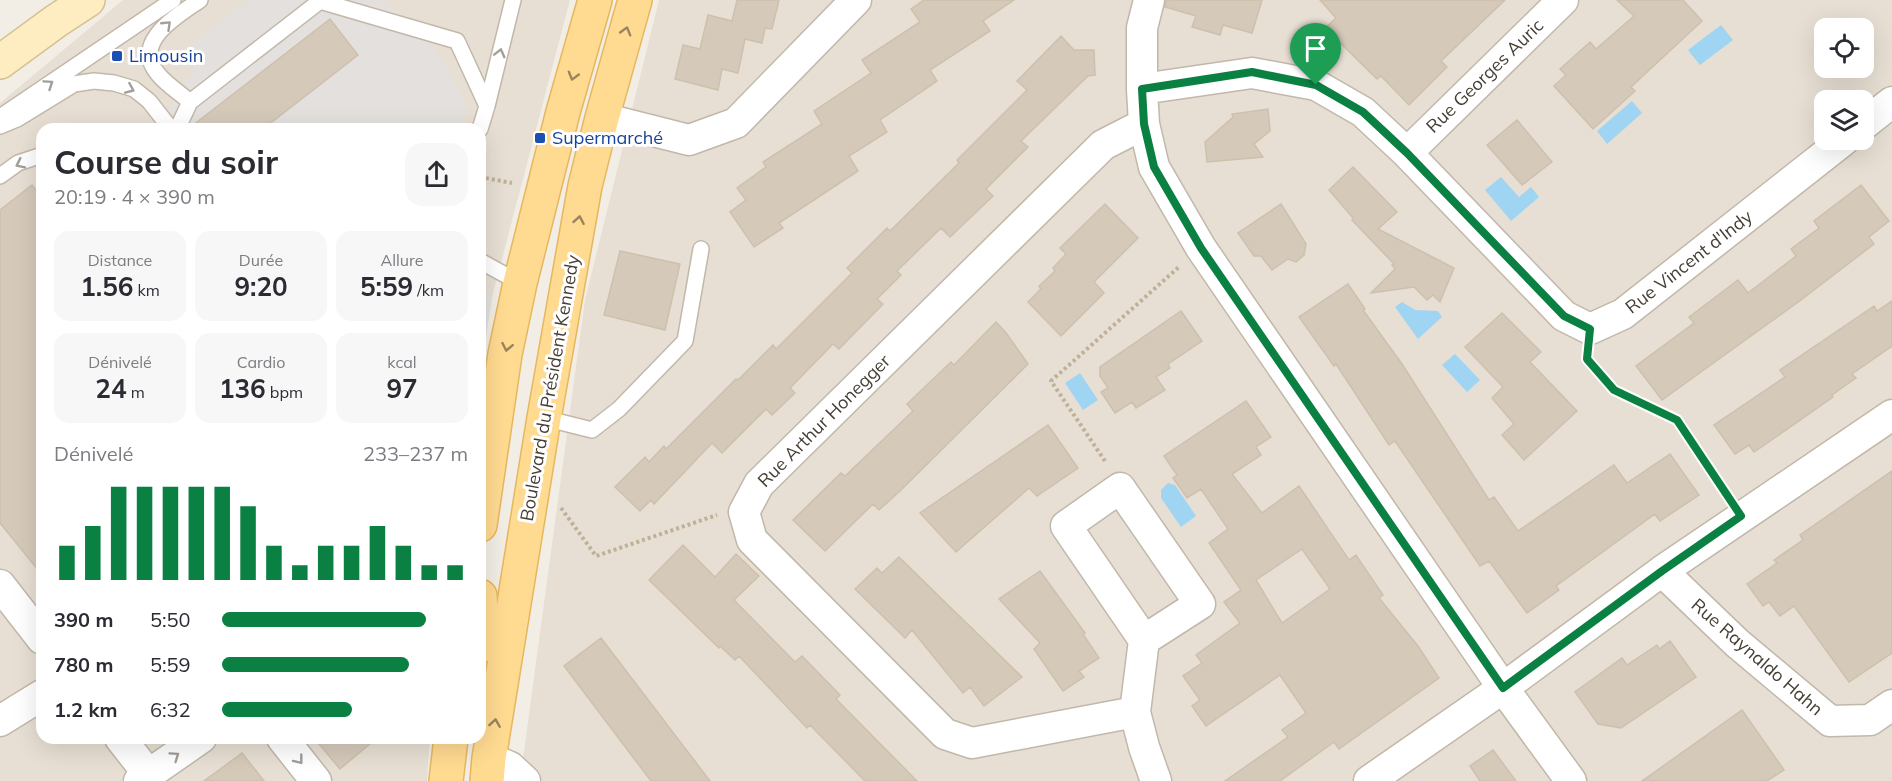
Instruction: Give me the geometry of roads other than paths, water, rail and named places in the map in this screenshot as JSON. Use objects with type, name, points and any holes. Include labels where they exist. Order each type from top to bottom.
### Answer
[{"type":"main road","points":[[0,34],[49,0]]},
{"type":"main road","points":[[0,62],[88,0]]},
{"type":"main road","points":[[486,484],[505,354],[520,283],[563,112],[595,0]]},
{"type":"main road","name":"Boulevard du Président Kennedy","points":[[486,737],[585,186],[635,0]]},
{"type":"main road","points":[[520,283],[537,320],[544,418]]},
{"type":"main road","points":[[446,781],[450,744]]},
{"type":"main road","name":"Boulevard du Président Kennedy","points":[[482,759],[485,744]]},
{"type":"street","points":[[602,118],[689,140],[736,123],[856,0]]},
{"type":"street","points":[[1149,0],[1142,28],[1142,89],[1144,124],[1154,167],[1201,248],[1503,688],[1571,781]]},
{"type":"street","name":"Rue Georges Auric","points":[[1407,153],[1563,0]]},
{"type":"street","points":[[1142,89],[1252,72],[1316,85],[1363,112],[1407,153]]},
{"type":"street","points":[[1874,116],[1892,102]]},
{"type":"street","name":"Rue Arthur Honegger","points":[[1136,712],[972,743],[945,734],[752,540],[744,512],[759,484],[1103,145],[1144,124]]},
{"type":"street","name":"Rue Vincent d'Indy","points":[[1407,153],[1564,316],[1590,329],[1623,314],[1831,150]]},
{"type":"street","points":[[1369,781],[1503,688],[1662,571],[1892,415]]},
{"type":"street","points":[[1144,640],[1200,604],[1120,489],[1066,526],[1144,640],[1136,712],[1144,747],[1156,781]]},
{"type":"street","name":"Rue Raynaldo Hahn","points":[[1662,571],[1737,643],[1830,721],[1870,720],[1892,705]]},
{"type":"street","points":[[0,585],[36,631]]},
{"type":"street","points":[[0,721],[36,699]]},
{"type":"street","points":[[124,744],[144,778],[192,744]]},
{"type":"street","points":[[287,744],[316,781]]},
{"type":"street","points":[[482,759],[510,767],[525,781]]},
{"type":"lane","points":[[0,117],[172,0]]},
{"type":"lane","points":[[190,102],[157,74],[149,54],[152,43],[166,23],[200,0]]},
{"type":"lane","points":[[482,123],[513,0]]},
{"type":"lane","points":[[177,123],[190,102],[320,1],[457,41],[487,106]]},
{"type":"lane","points":[[0,126],[18,119],[74,84],[94,81],[114,83],[134,89],[149,101],[168,123]]},
{"type":"lane","points":[[0,176],[18,163],[36,157]]},
{"type":"lane","points":[[544,418],[592,430],[619,409],[685,341],[701,249]]},
{"type":"lane","points":[[486,264],[520,283]]},
{"type":"water","points":[[1721,25],[1733,40],[1700,65],[1688,50]]},
{"type":"water","points":[[1632,101],[1642,113],[1607,144],[1597,131]]},
{"type":"water","points":[[1501,177],[1519,197],[1531,187],[1539,197],[1511,221],[1485,190]]},
{"type":"water","points":[[1402,302],[1415,310],[1438,311],[1442,317],[1418,339],[1395,307]]},
{"type":"water","points":[[1455,354],[1480,380],[1467,392],[1442,365]]},
{"type":"water","points":[[1080,373],[1098,400],[1083,410],[1065,383]]},
{"type":"water","points":[[1168,483],[1175,485],[1196,516],[1181,527],[1161,498],[1161,490]]},
{"type":"place","name":"Limousin","points":[[117,56]]},
{"type":"place","name":"Supermarché","points":[[540,138]]}]
